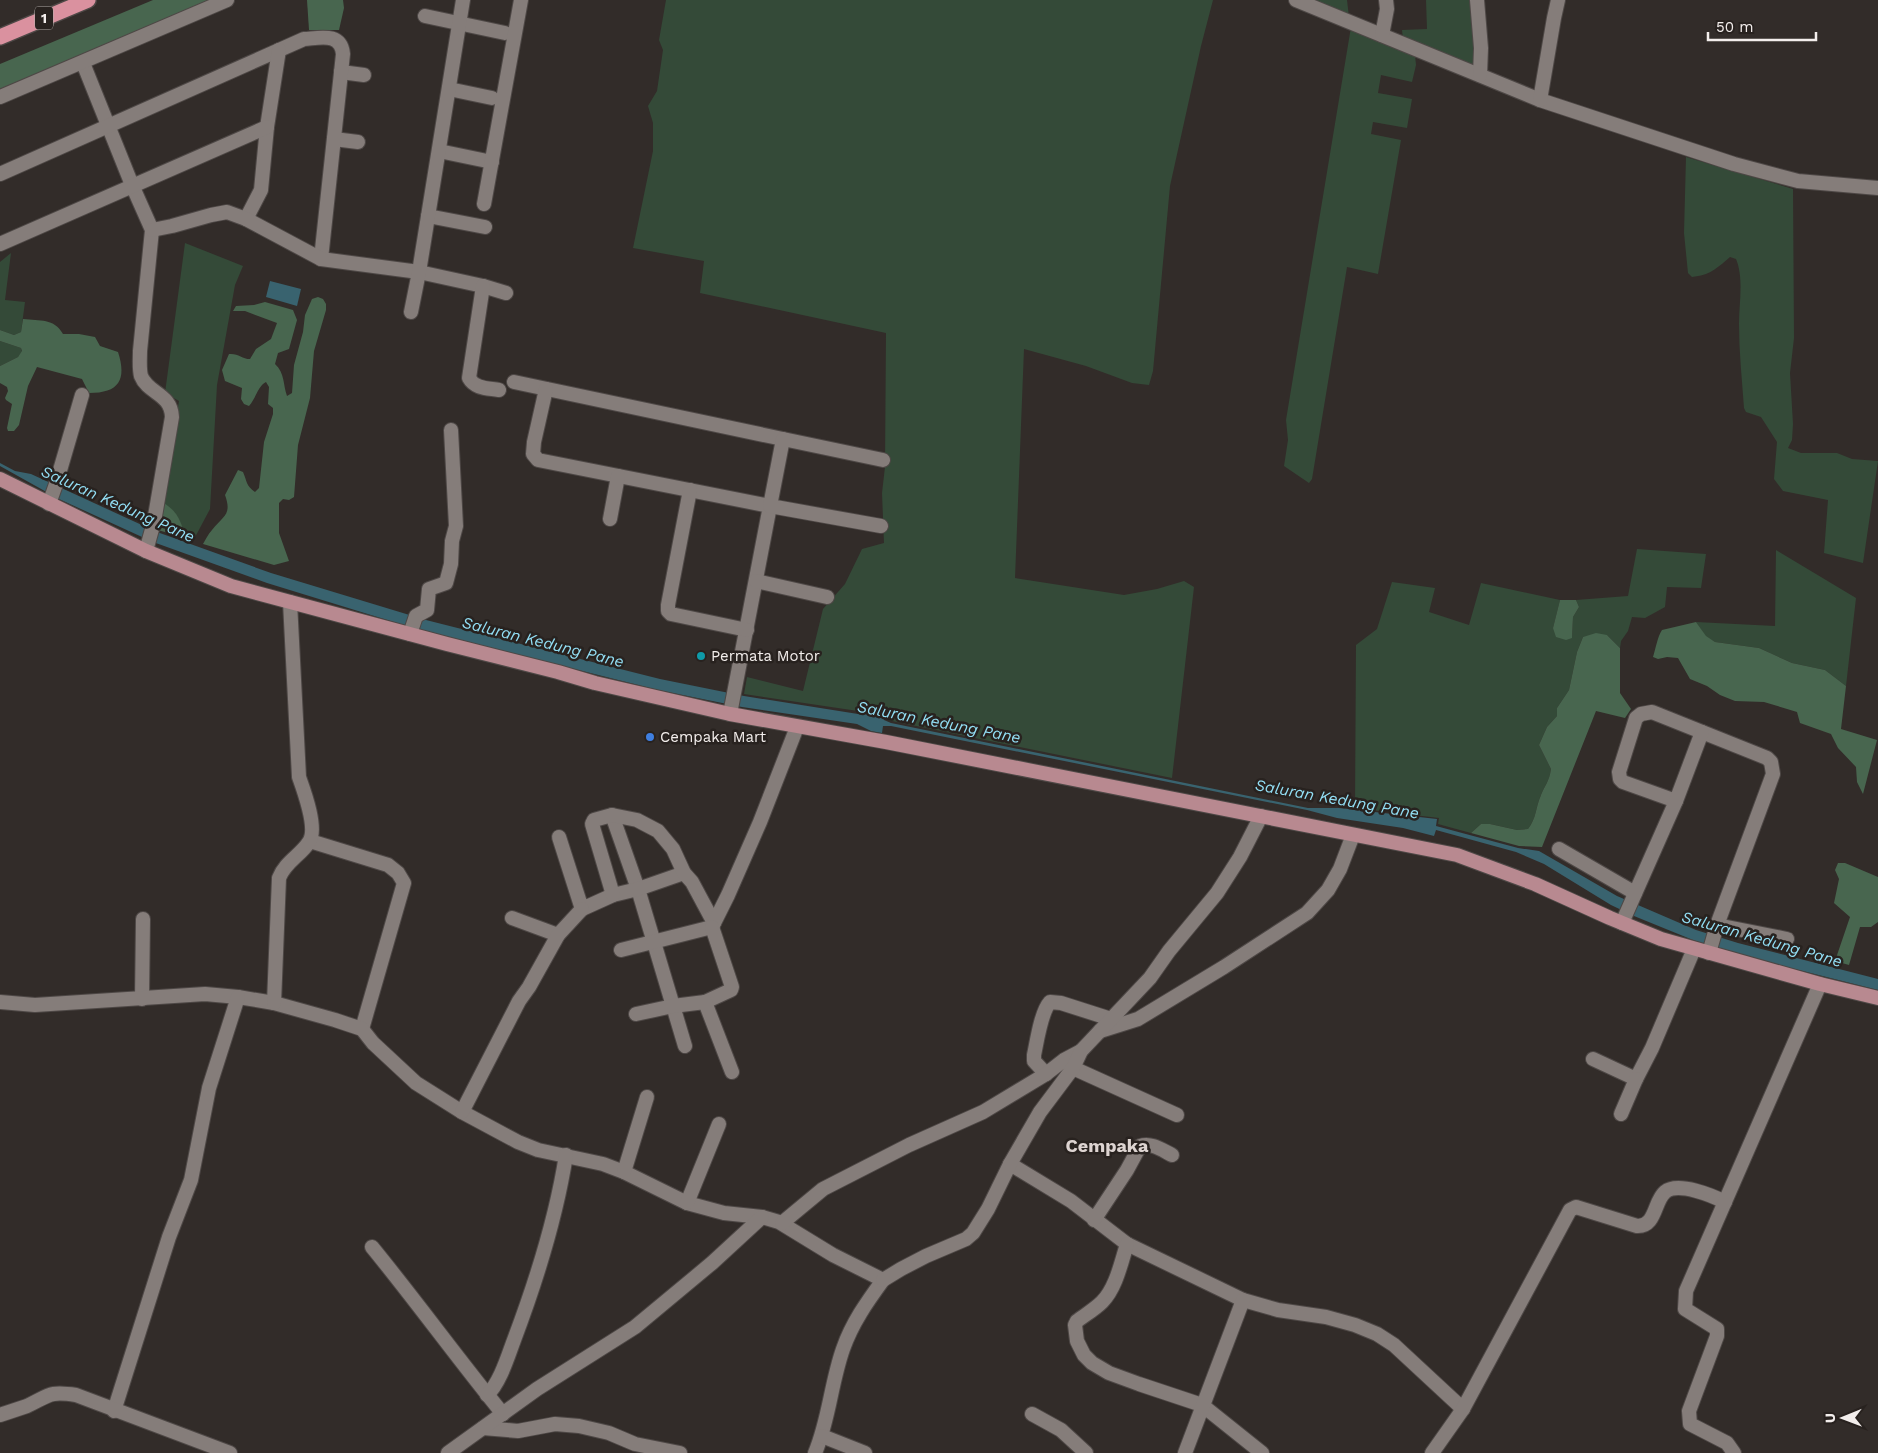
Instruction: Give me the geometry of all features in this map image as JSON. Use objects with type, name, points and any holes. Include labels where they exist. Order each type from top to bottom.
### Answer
[{"type":"highway","name":"1","points":[[0,37],[88,0]]},
{"type":"main road","points":[[0,479],[231,586],[290,602],[412,626],[595,683],[731,710],[797,727],[886,742],[1457,855],[1623,919],[1661,939],[1694,949],[1709,951],[1820,984],[1878,998]]},
{"type":"street","points":[[0,97],[227,0]]},
{"type":"street","points":[[411,312],[463,0]]},
{"type":"street","points":[[484,204],[521,0]]},
{"type":"street","points":[[1296,0],[1540,100],[1765,173],[1798,181],[1878,188]]},
{"type":"street","points":[[1382,35],[1387,9],[1386,0]]},
{"type":"street","points":[[1477,0],[1481,48],[1480,75]]},
{"type":"street","points":[[1540,100],[1558,0]]},
{"type":"street","points":[[425,16],[505,32]]},
{"type":"street","points":[[0,174],[304,39],[326,38],[338,40],[342,46],[341,72],[321,259]]},
{"type":"street","points":[[246,219],[261,190],[267,127],[279,50]]},
{"type":"street","points":[[83,63],[152,230],[140,351],[140,369],[144,381],[169,403],[172,417],[154,522],[147,546]]},
{"type":"street","points":[[341,72],[364,75]]},
{"type":"street","points":[[449,89],[492,98]]},
{"type":"street","points":[[0,244],[267,127]]},
{"type":"street","points":[[334,139],[358,142]]},
{"type":"street","points":[[439,151],[492,162]]},
{"type":"street","points":[[152,230],[228,212],[246,219],[321,259],[419,272],[506,292]]},
{"type":"street","points":[[428,216],[485,227]]},
{"type":"street","points":[[483,286],[469,378],[478,387],[499,390]]},
{"type":"street","points":[[514,382],[883,460]]},
{"type":"street","points":[[546,389],[534,442],[533,454],[538,460],[881,526]]},
{"type":"street","points":[[50,501],[82,395]]},
{"type":"street","points":[[412,626],[427,610],[429,590],[446,583],[451,564],[452,541],[456,526],[451,430]]},
{"type":"street","points":[[731,710],[783,439]]},
{"type":"street","points":[[610,519],[618,476]]},
{"type":"street","points":[[690,490],[668,611],[671,614],[747,630]]},
{"type":"street","points":[[756,581],[828,596]]},
{"type":"street","points":[[274,1003],[280,878],[287,866],[310,841],[310,817],[307,800],[299,777],[290,602]]},
{"type":"street","points":[[1676,801],[1623,782],[1620,779],[1619,772],[1636,718],[1641,714],[1652,712],[1767,758],[1771,762],[1773,774],[1709,951]]},
{"type":"street","points":[[621,950],[713,925],[760,822],[797,727]]},
{"type":"street","points":[[1623,919],[1676,801],[1702,732]]},
{"type":"street","points":[[612,815],[638,889],[652,942],[686,1046]]},
{"type":"street","points":[[614,895],[592,824],[594,820],[612,815],[637,820],[658,831],[674,848],[684,872],[692,882],[713,925],[732,987],[727,993],[705,1002],[673,1006],[636,1014]]},
{"type":"street","points":[[815,1453],[822,1436],[829,1400],[843,1349],[858,1316],[883,1280],[926,1256],[966,1240],[972,1233],[988,1209],[1010,1164],[1040,1112],[1073,1068],[1081,1051],[1150,978],[1217,893],[1240,857],[1260,816]]},
{"type":"street","points":[[1099,1032],[1138,1019],[1224,967],[1307,912],[1328,890],[1340,869],[1353,835]]},
{"type":"street","points":[[559,838],[582,909]]},
{"type":"street","points":[[310,841],[388,865],[398,873],[404,883],[362,1029]]},
{"type":"street","points":[[1559,848],[1634,896]]},
{"type":"street","points":[[462,1112],[519,1001],[558,935],[582,909],[614,895],[638,889],[684,872]]},
{"type":"street","points":[[512,918],[558,935]]},
{"type":"street","points":[[142,999],[143,919]]},
{"type":"street","points":[[1716,929],[1787,939]]},
{"type":"street","points":[[1620,1114],[1652,1048],[1694,949]]},
{"type":"street","points":[[1734,1453],[1727,1443],[1690,1424],[1689,1411],[1717,1336],[1717,1329],[1684,1309],[1686,1291],[1820,984]]},
{"type":"street","points":[[0,1002],[35,1005],[206,994],[274,1003],[362,1029],[373,1044],[416,1083],[462,1112],[518,1142],[538,1150],[603,1164],[688,1203],[724,1213],[772,1220],[833,1255],[883,1280]]},
{"type":"street","points":[[114,1411],[169,1238],[191,1180],[209,1088],[238,997]]},
{"type":"street","points":[[705,1002],[732,1072]]},
{"type":"street","points":[[1046,1074],[1034,1061],[1034,1054],[1043,1017],[1050,1002],[1061,1003],[1111,1020]]},
{"type":"street","points":[[448,1453],[537,1389],[636,1327],[712,1263],[772,1220],[823,1189],[983,1112],[1081,1051]]},
{"type":"street","points":[[1592,1059],[1636,1079]]},
{"type":"street","points":[[1073,1068],[1177,1115]]},
{"type":"street","points":[[624,1172],[647,1097]]},
{"type":"street","points":[[688,1203],[719,1124]]},
{"type":"street","points":[[1094,1220],[1127,1170],[1140,1146],[1146,1144],[1156,1146],[1172,1155]]},
{"type":"street","points":[[487,1395],[494,1386],[505,1363],[532,1293],[553,1222],[566,1155]]},
{"type":"street","points":[[1010,1164],[1071,1201],[1127,1244],[1243,1300],[1278,1310],[1355,1325],[1377,1334],[1394,1345],[1462,1409]]},
{"type":"street","points":[[1432,1453],[1462,1409],[1570,1210],[1576,1206],[1637,1226],[1643,1226],[1650,1221],[1664,1192],[1670,1189],[1697,1190],[1725,1202]]},
{"type":"street","points":[[1127,1244],[1115,1280],[1104,1300],[1077,1321],[1075,1325],[1079,1347],[1092,1363],[1109,1372],[1202,1405],[1262,1453]]},
{"type":"street","points":[[372,1247],[418,1302],[468,1372],[502,1415]]},
{"type":"street","points":[[1185,1453],[1243,1300]]},
{"type":"street","points":[[0,1415],[27,1406],[46,1395],[61,1393],[83,1397],[114,1411],[230,1453]]},
{"type":"street","points":[[1032,1414],[1061,1430],[1086,1453]]},
{"type":"street","points":[[485,1427],[518,1431],[555,1424],[579,1426],[609,1433],[635,1444],[680,1453]]},
{"type":"street","points":[[822,1436],[865,1453]]},
{"type":"green space","points":[[153,0],[215,0],[0,90],[0,64]]},
{"type":"green space","points":[[307,0],[343,0],[344,8],[339,30],[309,30]]},
{"type":"green space","points":[[666,0],[1213,0],[1170,186],[1153,371],[1149,385],[1132,383],[1086,366],[1024,349],[1015,578],[1124,595],[1157,589],[1184,581],[1194,587],[1172,778],[892,721],[886,719],[887,711],[873,709],[858,711],[744,694],[747,677],[803,691],[823,609],[845,584],[862,549],[884,543],[882,493],[885,467],[886,333],[700,293],[704,261],[633,248],[653,151],[653,123],[648,106],[657,91],[663,50],[659,40]]},
{"type":"green space","points":[[1308,0],[1347,0],[1349,17]]},
{"type":"green space","points":[[1426,0],[1471,0],[1475,69],[1403,39],[1402,30],[1427,29]]},
{"type":"green space","points":[[1351,27],[1415,55],[1416,65],[1412,82],[1381,75],[1378,93],[1412,99],[1407,128],[1373,122],[1371,134],[1401,140],[1378,274],[1347,267],[1312,479],[1309,483],[1284,466],[1288,440],[1286,420]]},
{"type":"green space","points":[[1686,157],[1793,189],[1794,338],[1790,373],[1793,424],[1792,440],[1788,448],[1801,453],[1837,453],[1852,459],[1878,461],[1863,563],[1824,553],[1828,500],[1783,491],[1774,479],[1777,442],[1761,417],[1746,412],[1744,408],[1739,334],[1740,274],[1736,259],[1730,257],[1717,268],[1704,275],[1692,277],[1688,273],[1684,233]]},
{"type":"green space","points":[[185,243],[243,266],[235,285],[217,385],[210,509],[193,541],[185,538],[175,513],[162,503],[179,401],[165,393]]},
{"type":"green space","points":[[11,253],[5,300],[25,302],[21,332],[14,335],[0,330],[0,262]]},
{"type":"green space","points":[[318,297],[323,299],[326,304],[326,310],[314,351],[310,398],[298,445],[294,497],[289,500],[283,499],[279,503],[279,533],[289,561],[274,565],[203,544],[209,533],[226,514],[228,507],[225,495],[238,470],[243,472],[252,490],[255,492],[259,488],[264,442],[273,414],[273,408],[268,404],[269,387],[266,382],[261,386],[249,406],[244,404],[241,399],[242,388],[225,381],[222,370],[229,354],[250,359],[256,349],[271,339],[277,323],[245,311],[233,311],[236,306],[265,302],[293,310],[297,320],[289,349],[278,353],[275,364],[282,375],[287,396],[292,393],[294,365],[303,332],[305,315],[312,299]]},
{"type":"green space","points":[[23,319],[41,320],[51,323],[63,334],[95,337],[100,346],[118,352],[121,362],[121,377],[118,383],[107,391],[89,393],[82,379],[37,367],[28,386],[19,425],[14,431],[8,431],[12,404],[5,398],[8,391],[7,387],[0,383],[0,366],[18,357],[22,351],[21,348],[0,341],[0,330],[14,335],[21,332]]},
{"type":"green space","points":[[0,341],[21,348],[22,352],[18,357],[0,366]]},
{"type":"green space","points":[[164,503],[179,518],[185,538],[158,530]]},
{"type":"green space","points":[[1637,549],[1706,554],[1701,588],[1667,587],[1665,607],[1645,618],[1632,617],[1628,631],[1621,641],[1620,648],[1607,635],[1583,637],[1577,652],[1569,690],[1557,708],[1557,716],[1547,727],[1539,745],[1551,769],[1533,821],[1528,829],[1517,830],[1481,824],[1471,833],[1438,824],[1439,818],[1355,808],[1356,645],[1377,629],[1392,582],[1435,588],[1429,612],[1469,625],[1481,583],[1560,600],[1553,628],[1572,637],[1573,617],[1579,607],[1576,600],[1628,596]]},
{"type":"green space","points":[[1776,550],[1856,598],[1846,686],[1825,670],[1792,663],[1759,648],[1715,642],[1706,637],[1696,622],[1775,626]]},
{"type":"green space","points":[[1560,600],[1576,600],[1579,607],[1573,617],[1572,638],[1566,640],[1556,637],[1553,628]]},
{"type":"green space","points":[[1696,622],[1706,636],[1715,642],[1759,648],[1792,663],[1825,670],[1846,686],[1841,729],[1877,740],[1863,794],[1857,782],[1856,767],[1838,748],[1831,734],[1800,723],[1797,712],[1764,702],[1735,701],[1720,695],[1707,686],[1690,679],[1678,658],[1667,657],[1658,659],[1653,657],[1662,630]]},
{"type":"green space","points":[[1596,633],[1607,635],[1620,648],[1620,693],[1631,709],[1625,718],[1596,711],[1542,847],[1519,846],[1471,833],[1481,824],[1517,830],[1528,829],[1531,825],[1551,769],[1539,745],[1547,727],[1557,716],[1557,708],[1569,690],[1577,652],[1583,637]]},
{"type":"green space","points":[[1838,863],[1845,863],[1878,877],[1878,922],[1871,927],[1860,927],[1849,965],[1835,961],[1850,917],[1834,903],[1839,879],[1835,870]]},
{"type":"water","points":[[270,281],[301,289],[297,306],[266,297]]},
{"type":"water","points":[[0,463],[15,471],[31,474],[157,532],[271,573],[426,620],[660,679],[744,696],[858,714],[873,711],[884,713],[884,720],[891,723],[1308,808],[1339,808],[1437,819],[1436,826],[1518,848],[1539,851],[1617,896],[1696,930],[1738,943],[1878,979],[1878,990],[1735,954],[1693,940],[1611,905],[1544,864],[1516,852],[1436,830],[1434,836],[1403,828],[1337,818],[1307,810],[891,726],[883,726],[882,733],[871,731],[857,724],[742,707],[658,690],[423,631],[267,583],[153,542],[59,499],[0,466]]},
{"type":"place","name":"Permata Motor","points":[[701,656]]},
{"type":"place","name":"Cempaka Mart","points":[[650,737]]},
{"type":"district","name":"Cempaka","points":[[1107,1145]]},
{"type":"water label","name":"Saluran Kedung Pane","points":[[118,504]]},
{"type":"water label","name":"Saluran Kedung Pane","points":[[543,642]]},
{"type":"water label","name":"Saluran Kedung Pane","points":[[939,722]]},
{"type":"water label","name":"Saluran Kedung Pane","points":[[1337,799]]},
{"type":"water label","name":"Saluran Kedung Pane","points":[[1762,939]]}]
